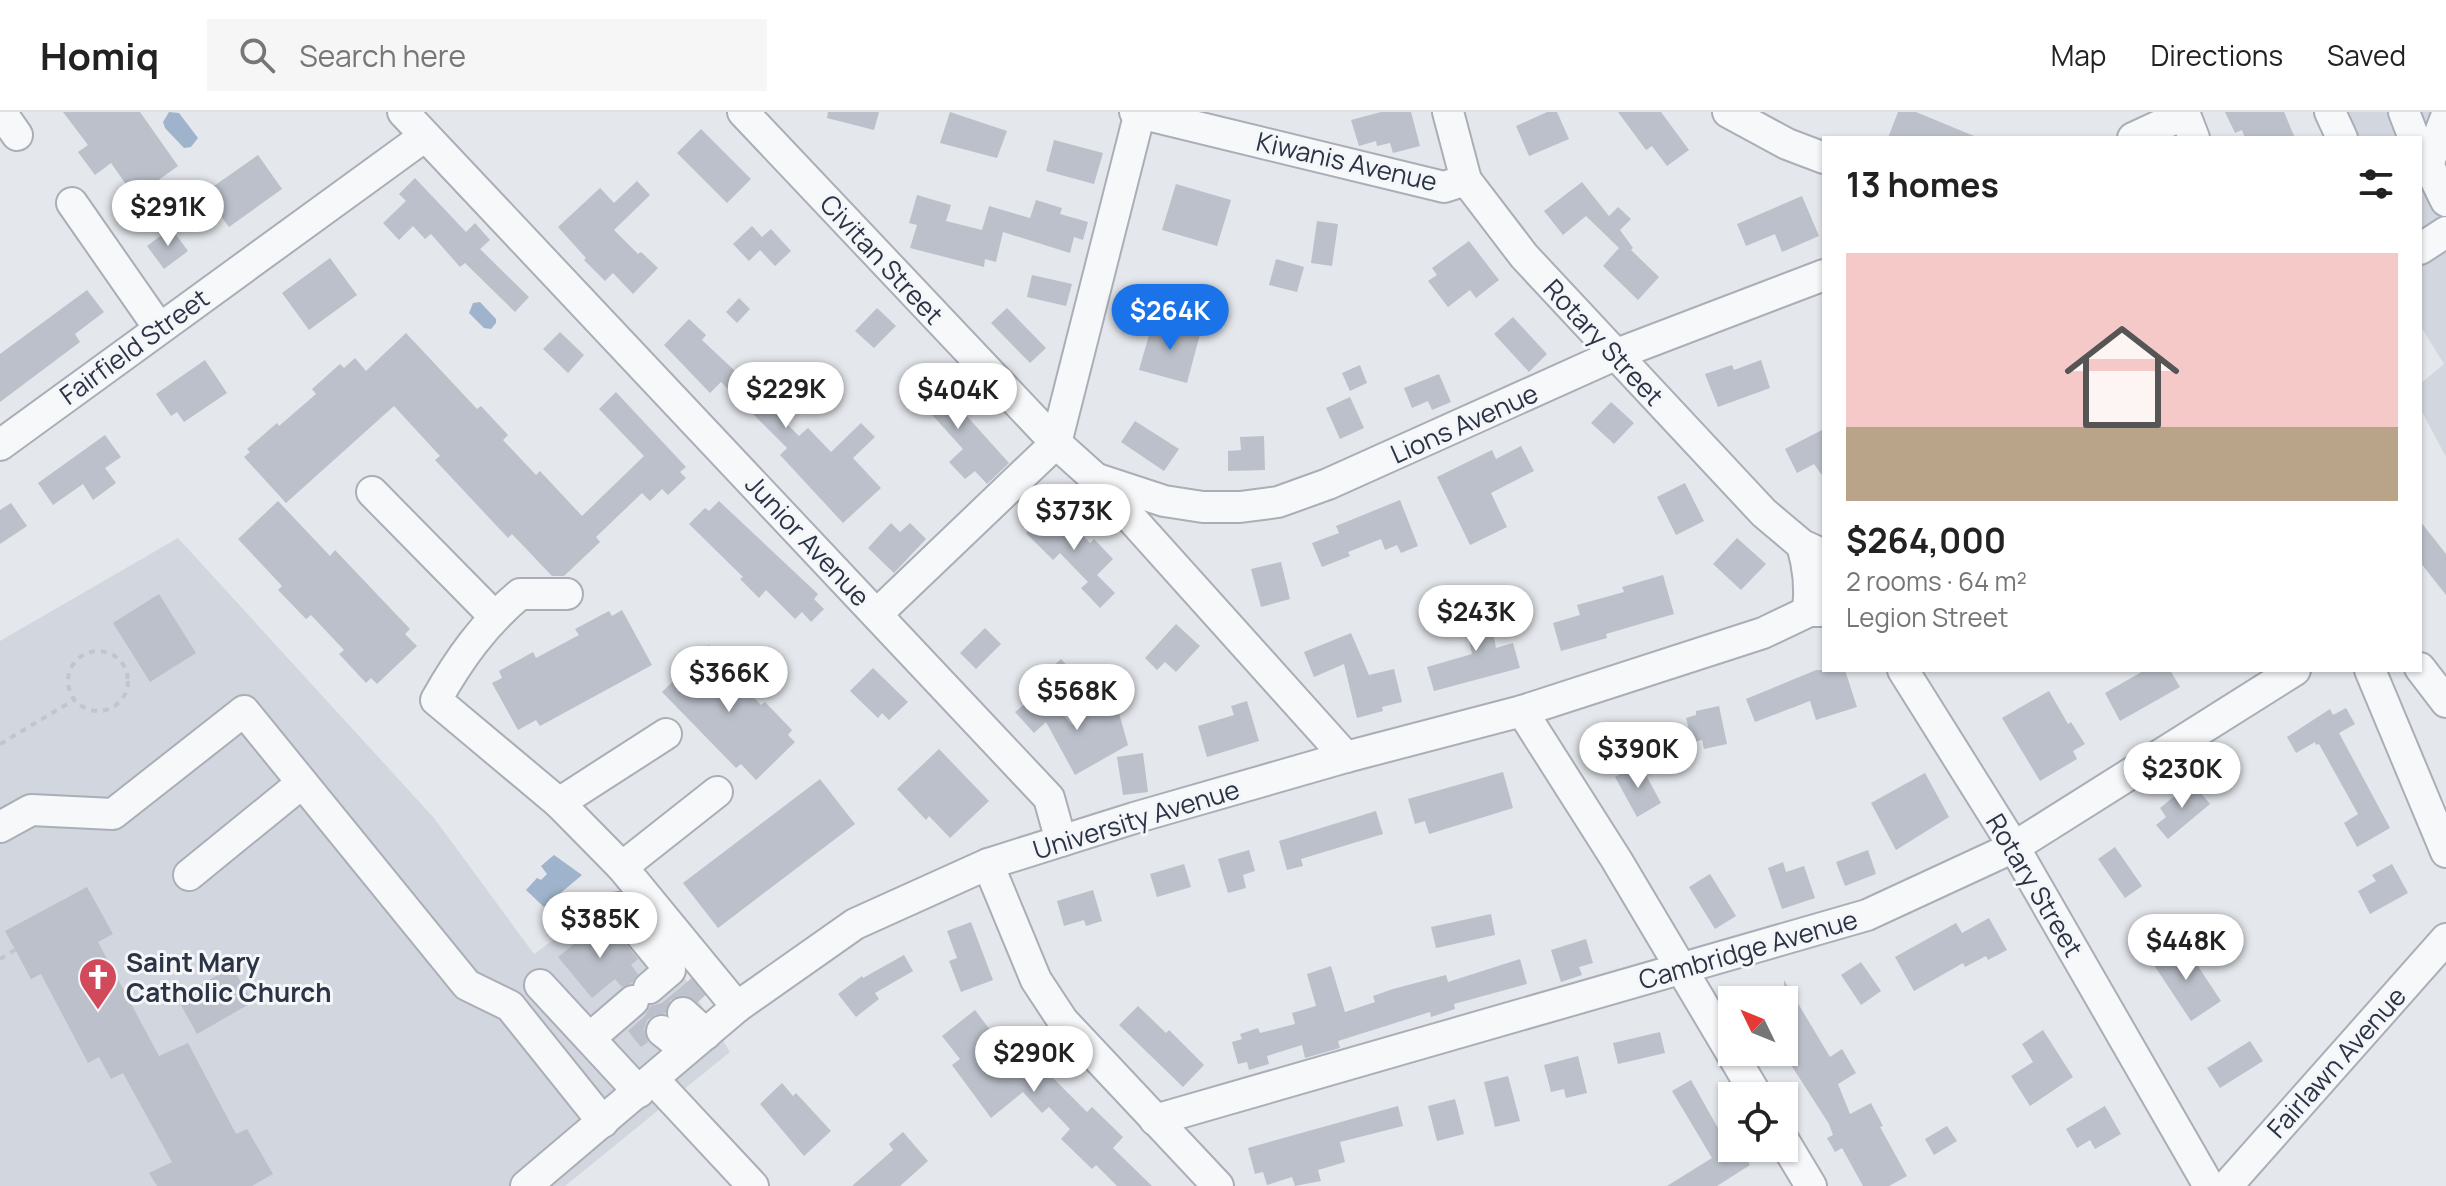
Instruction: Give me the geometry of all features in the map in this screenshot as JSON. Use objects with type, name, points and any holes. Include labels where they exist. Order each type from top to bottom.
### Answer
[{"type":"street","name":"Junior Avenue","points":[[403,112],[1049,798],[1061,841]]},
{"type":"street","name":"Civitan Street","points":[[743,112],[1056,443],[1096,479],[1346,757]]},
{"type":"street","points":[[877,614],[1056,443],[1138,112]]},
{"type":"street","name":"Kiwanis Avenue","points":[[1138,112],[1444,187],[1466,180]]},
{"type":"street","name":"Rotary Street","points":[[1448,112],[1466,180],[1524,256],[1764,513],[1813,550],[1808,565],[1811,590],[1819,609]]},
{"type":"street","points":[[1728,112],[1787,144],[1822,157]]},
{"type":"street","points":[[2330,112],[2341,136]]},
{"type":"street","points":[[2404,112],[2414,136]]},
{"type":"street","points":[[2427,169],[2446,117]]},
{"type":"street","points":[[2139,136],[2188,121]]},
{"type":"street","name":"Fairfield Street","points":[[0,445],[425,136]]},
{"type":"street","points":[[72,203],[159,328]]},
{"type":"street","points":[[2422,248],[2446,232]]},
{"type":"street","name":"Lions Avenue","points":[[1096,479],[1176,503],[1203,507],[1240,507],[1278,502],[1328,484],[1617,354],[1822,276]]},
{"type":"street","points":[[372,492],[494,616]]},
{"type":"street","points":[[1153,542],[1161,515],[1176,503]]},
{"type":"street","points":[[567,594],[520,594],[494,616],[459,659],[436,700],[559,803],[622,867],[712,1029]]},
{"type":"street","name":"University Avenue","points":[[526,1186],[712,1029],[855,924],[988,864],[1346,757],[1522,711],[1763,633],[1819,609]]},
{"type":"street","points":[[2422,671],[2446,702]]},
{"type":"street","name":"Rotary Street","points":[[1904,672],[2014,847],[2209,1186]]},
{"type":"street","name":"Cambridge Avenue","points":[[1155,1120],[1867,915],[2014,847],[2292,672]]},
{"type":"street","points":[[2371,672],[2445,848]]},
{"type":"street","points":[[0,827],[31,810],[113,814],[244,711],[467,985],[510,1006],[603,1122]]},
{"type":"street","points":[[1522,711],[1749,1082]]},
{"type":"street","points":[[559,803],[666,734]]},
{"type":"street","points":[[189,875],[302,783]]},
{"type":"street","points":[[622,867],[717,792]]},
{"type":"street","points":[[988,864],[1036,980],[1063,1021],[1218,1186]]},
{"type":"street","points":[[619,908],[661,999],[712,1029]]},
{"type":"street","name":"Fairlawn Avenue","points":[[2227,1186],[2446,939]]},
{"type":"street","points":[[540,985],[590,1038],[753,1186]]},
{"type":"street","points":[[661,999],[712,1029]]},
{"type":"street","points":[[590,1038],[661,999]]},
{"type":"street","points":[[1792,1162],[1799,1181]]},
{"type":"path","points":[[94,650],[104,651],[121,660],[129,678],[124,697],[118,704],[100,712],[74,700],[69,692],[68,674],[77,659],[94,650]]},
{"type":"path","points":[[0,744],[74,700]]},
{"type":"path","points":[[0,959],[15,950]]},
{"type":"shaded area","points":[[2344,112],[2446,112],[2446,457],[2422,412],[2422,382],[2444,364],[2422,328],[2422,136],[2354,136]]},
{"type":"shaded area","points":[[178,538],[434,818],[534,954],[628,886],[730,1052],[565,1186],[0,1186],[0,641]]},
{"type":"water","points":[[169,112],[179,113],[198,138],[191,147],[184,148],[165,128],[163,122]]},
{"type":"water","points":[[480,302],[496,319],[491,329],[484,328],[469,313],[473,303]]},
{"type":"water","points":[[554,855],[582,875],[544,907],[526,890],[537,878],[541,880],[547,874],[541,866]]},
{"type":"building","points":[[63,112],[140,112],[178,166],[135,197],[111,163],[95,175],[78,152],[88,145]]},
{"type":"building","points":[[828,112],[879,112],[874,130],[827,118]]},
{"type":"building","points":[[950,112],[1007,131],[997,158],[940,143]]},
{"type":"building","points":[[1381,112],[1411,112],[1420,146],[1393,153],[1390,143],[1377,146],[1376,141],[1359,146],[1351,120]]},
{"type":"building","points":[[1547,112],[1557,112],[1569,139],[1529,156],[1516,126]]},
{"type":"building","points":[[1618,112],[1661,112],[1689,150],[1667,166],[1652,146],[1646,150]]},
{"type":"building","points":[[1898,112],[1916,112],[1974,136],[1889,136]]},
{"type":"building","points":[[2225,112],[2284,112],[2294,136],[2244,136],[2242,130],[2235,133]]},
{"type":"building","points":[[701,129],[751,179],[727,203],[677,153]]},
{"type":"building","points":[[1054,140],[1103,153],[1094,184],[1046,171]]},
{"type":"building","points":[[258,155],[282,189],[229,227],[204,193]]},
{"type":"building","points":[[415,178],[466,232],[475,223],[490,240],[480,249],[529,297],[515,312],[465,263],[460,267],[431,234],[425,239],[413,226],[399,240],[383,223],[406,201],[399,194]]},
{"type":"building","points":[[637,181],[650,195],[614,230],[638,254],[641,252],[658,268],[633,294],[613,273],[605,281],[558,227],[600,188],[614,203]]},
{"type":"building","points":[[1582,182],[1609,216],[1618,207],[1631,219],[1620,230],[1633,248],[1631,250],[1659,277],[1638,300],[1603,266],[1619,248],[1586,216],[1563,235],[1544,211]]},
{"type":"building","points":[[1176,184],[1231,200],[1217,246],[1162,230]]},
{"type":"building","points":[[917,195],[951,205],[946,221],[982,230],[989,206],[1030,218],[1036,200],[1062,208],[1060,214],[1088,222],[1083,240],[1074,237],[1070,253],[1003,232],[996,262],[985,259],[984,267],[910,248],[917,225],[909,223]]},
{"type":"building","points":[[1802,196],[1819,236],[1782,252],[1775,234],[1746,246],[1737,224]]},
{"type":"building","points":[[1317,221],[1338,224],[1332,266],[1311,263]]},
{"type":"building","points":[[752,226],[762,237],[771,229],[791,251],[775,266],[760,250],[749,261],[733,244]]},
{"type":"building","points":[[171,228],[188,251],[164,269],[147,246]]},
{"type":"building","points":[[1469,241],[1499,280],[1476,298],[1470,290],[1448,307],[1428,281],[1437,275],[1432,268]]},
{"type":"building","points":[[330,258],[357,295],[309,330],[282,293]]},
{"type":"building","points":[[1276,259],[1304,267],[1297,292],[1269,285]]},
{"type":"building","points":[[1032,275],[1072,284],[1066,306],[1027,297]]},
{"type":"building","points":[[87,290],[104,312],[75,334],[80,342],[0,402],[0,354]]},
{"type":"building","points":[[739,298],[750,309],[737,323],[726,312]]},
{"type":"building","points":[[877,308],[896,326],[874,348],[855,331]]},
{"type":"building","points":[[1007,308],[1046,348],[1030,363],[991,323]]},
{"type":"building","points":[[1513,317],[1547,354],[1529,372],[1494,334]]},
{"type":"building","points":[[689,319],[706,335],[702,340],[751,386],[755,382],[767,394],[762,399],[799,436],[808,428],[831,452],[861,423],[875,437],[853,458],[881,488],[843,523],[780,455],[787,448],[721,382],[710,393],[664,345]]},
{"type":"building","points":[[1153,321],[1200,334],[1187,383],[1139,370]]},
{"type":"building","points":[[560,332],[584,355],[568,373],[543,349]]},
{"type":"building","points":[[406,333],[477,409],[481,406],[508,435],[503,440],[536,475],[540,471],[582,516],[644,456],[599,409],[616,392],[686,467],[680,472],[686,478],[668,495],[662,489],[650,501],[642,493],[596,537],[600,542],[564,576],[552,576],[512,534],[508,538],[435,460],[440,456],[394,406],[286,503],[244,457],[250,452],[247,449],[316,394],[312,389],[340,364],[344,368],[355,358],[366,371]]},
{"type":"building","points":[[205,360],[227,393],[184,422],[177,412],[171,416],[156,394]]},
{"type":"building","points":[[1761,360],[1770,388],[1718,407],[1705,374],[1732,365],[1734,370]]},
{"type":"building","points":[[1360,365],[1367,383],[1350,391],[1342,373]]},
{"type":"building","points":[[928,373],[1009,463],[987,484],[975,471],[965,479],[949,462],[963,449],[926,408],[921,413],[904,395]]},
{"type":"building","points":[[1439,374],[1451,402],[1432,410],[1428,401],[1412,408],[1404,388]]},
{"type":"building","points":[[1350,397],[1364,428],[1340,439],[1326,408]]},
{"type":"building","points":[[1611,402],[1634,423],[1614,444],[1591,423]]},
{"type":"building","points":[[1135,421],[1179,449],[1164,471],[1121,442]]},
{"type":"building","points":[[1822,430],[1822,475],[1814,464],[1797,473],[1785,449]]},
{"type":"building","points":[[105,435],[121,457],[105,468],[116,483],[93,500],[83,484],[53,505],[38,483]]},
{"type":"building","points":[[1264,436],[1265,470],[1228,471],[1228,451],[1241,450],[1240,437]]},
{"type":"building","points":[[1521,446],[1534,471],[1491,493],[1507,527],[1470,545],[1437,477],[1492,450],[1496,459]]},
{"type":"building","points":[[1685,483],[1704,521],[1676,535],[1657,497]]},
{"type":"building","points":[[1400,500],[1418,546],[1401,553],[1397,545],[1385,550],[1381,539],[1348,552],[1350,556],[1322,567],[1312,543],[1339,533],[1336,526]]},
{"type":"building","points":[[278,501],[330,556],[335,550],[410,629],[405,634],[417,646],[377,684],[371,678],[366,683],[339,654],[344,650],[311,615],[306,619],[278,590],[282,586],[238,539]]},
{"type":"building","points":[[719,501],[818,594],[814,599],[824,609],[811,622],[802,612],[795,619],[766,590],[759,598],[740,579],[743,577],[689,524],[705,508],[709,511]]},
{"type":"building","points":[[11,503],[27,526],[0,544],[0,510]]},
{"type":"building","points":[[1054,506],[1090,543],[1094,539],[1113,559],[1097,575],[1115,593],[1100,608],[1081,588],[1088,582],[1060,553],[1053,560],[1026,533]]},
{"type":"building","points":[[891,523],[900,532],[910,523],[926,539],[894,573],[868,548]]},
{"type":"building","points":[[2422,524],[2446,554],[2446,595],[2422,565]]},
{"type":"building","points":[[1737,538],[1766,564],[1741,590],[1713,564]]},
{"type":"building","points":[[1281,562],[1290,599],[1261,607],[1251,569]]},
{"type":"building","points":[[1663,575],[1674,614],[1561,651],[1553,623],[1580,615],[1577,605],[1624,592],[1622,587]]},
{"type":"building","points":[[159,594],[196,653],[150,682],[113,623]]},
{"type":"building","points":[[1487,599],[1496,648],[1513,643],[1520,668],[1434,691],[1427,667],[1472,654],[1462,604]]},
{"type":"building","points":[[622,610],[652,665],[540,726],[536,720],[518,730],[492,683],[502,678],[499,671],[533,652],[536,658],[579,635],[575,629],[609,611],[612,616]]},
{"type":"building","points":[[1176,624],[1200,646],[1176,672],[1165,662],[1157,670],[1145,658]]},
{"type":"building","points":[[985,628],[1001,644],[976,669],[960,653]]},
{"type":"building","points":[[1351,633],[1369,675],[1394,669],[1402,702],[1357,718],[1344,664],[1314,677],[1304,652]]},
{"type":"building","points":[[709,645],[761,705],[765,702],[792,730],[788,735],[795,742],[756,780],[741,764],[736,768],[662,692]]},
{"type":"building","points":[[1061,659],[1073,672],[1053,689],[1042,676]]},
{"type":"building","points":[[873,668],[908,702],[889,720],[882,713],[878,718],[850,691]]},
{"type":"building","points":[[1822,670],[1846,672],[1857,707],[1816,720],[1810,701],[1755,722],[1746,699]]},
{"type":"building","points":[[2142,672],[2171,672],[2180,687],[2120,721],[2105,693]]},
{"type":"building","points":[[1041,690],[1072,725],[1094,712],[1117,706],[1128,745],[1075,775],[1046,722],[1034,733],[1015,712]]},
{"type":"building","points":[[2049,691],[2068,724],[2071,722],[2085,744],[2073,751],[2077,759],[2040,781],[2002,718]]},
{"type":"building","points":[[1247,701],[1259,741],[1207,757],[1198,726],[1234,715],[1231,706]]},
{"type":"building","points":[[1719,706],[1727,744],[1704,749],[1702,740],[1692,742],[1686,718],[1696,715],[1696,711]]},
{"type":"building","points":[[2346,708],[2355,724],[2339,733],[2390,828],[2357,847],[2344,823],[2358,814],[2319,744],[2315,742],[2296,753],[2287,737],[2330,709],[2333,715]]},
{"type":"building","points":[[939,749],[989,801],[950,838],[929,816],[926,820],[897,789]]},
{"type":"building","points":[[1143,753],[1148,792],[1123,795],[1117,757]]},
{"type":"building","points":[[1640,764],[1661,803],[1637,817],[1615,777]]},
{"type":"building","points":[[1503,772],[1513,808],[1429,834],[1425,821],[1415,824],[1408,799]]},
{"type":"building","points":[[1925,773],[1949,817],[1896,850],[1871,803]]},
{"type":"building","points":[[820,779],[855,824],[718,928],[683,883]]},
{"type":"building","points":[[2192,782],[2210,804],[2168,839],[2156,825],[2166,817],[2160,808]]},
{"type":"building","points":[[1376,811],[1383,834],[1301,859],[1303,866],[1287,870],[1279,841]]},
{"type":"building","points":[[2115,847],[2142,886],[2125,898],[2098,859]]},
{"type":"building","points":[[1249,850],[1255,871],[1243,875],[1246,888],[1228,893],[1218,859]]},
{"type":"building","points":[[1868,850],[1876,874],[1845,886],[1836,862]]},
{"type":"building","points":[[1783,862],[1786,872],[1804,866],[1815,898],[1782,909],[1768,868]]},
{"type":"building","points":[[1184,864],[1191,887],[1157,897],[1150,874]]},
{"type":"building","points":[[2392,864],[2408,893],[2370,914],[2358,891],[2376,881],[2372,875]]},
{"type":"building","points":[[1710,874],[1736,916],[1715,929],[1689,887]]},
{"type":"building","name":"Saint Mary Catholic Church","points":[[87,887],[113,934],[98,942],[159,1056],[188,1043],[236,1134],[247,1129],[273,1174],[252,1186],[157,1186],[149,1173],[172,1162],[123,1073],[111,1079],[99,1057],[88,1063],[41,974],[31,979],[5,931]]},
{"type":"building","points":[[1093,890],[1102,921],[1086,926],[1084,920],[1064,926],[1057,901]]},
{"type":"building","points":[[1491,914],[1495,935],[1436,948],[1431,927]]},
{"type":"building","points":[[1989,918],[2007,950],[1965,967],[1963,963],[1914,991],[1895,957],[1956,923],[1962,933]]},
{"type":"building","points":[[605,919],[638,959],[631,965],[638,974],[632,983],[622,987],[615,979],[592,998],[558,957]]},
{"type":"building","points":[[971,922],[993,980],[961,992],[949,961],[957,958],[947,931]]},
{"type":"building","points":[[1586,939],[1593,963],[1579,967],[1582,975],[1561,982],[1551,950]]},
{"type":"building","points":[[2182,942],[2221,1001],[2191,1021],[2152,962]]},
{"type":"building","points":[[904,955],[913,971],[875,993],[879,999],[856,1017],[838,994],[862,976]]},
{"type":"building","points":[[1520,959],[1527,984],[1454,1004],[1455,1009],[1431,1017],[1430,1012],[1338,1041],[1340,1048],[1305,1058],[1302,1045],[1267,1056],[1269,1064],[1249,1070],[1247,1062],[1238,1064],[1232,1042],[1242,1039],[1240,1034],[1258,1028],[1260,1033],[1295,1024],[1292,1013],[1316,1006],[1307,974],[1331,966],[1345,1012],[1375,1002],[1373,996],[1393,989],[1446,975],[1448,982]]},
{"type":"building","points":[[1861,962],[1881,991],[1861,1005],[1841,975]]},
{"type":"building","points":[[232,967],[253,1002],[197,1034],[177,998]]},
{"type":"building","points":[[691,979],[704,996],[697,1002],[686,995],[670,1000],[666,1013],[647,1020],[644,1029],[648,1042],[641,1047],[628,1031],[645,1016],[650,1006],[662,1003]]},
{"type":"building","points":[[1798,1003],[1830,1057],[1842,1049],[1856,1073],[1838,1084],[1850,1114],[1871,1103],[1883,1126],[1880,1127],[1907,1176],[1889,1186],[1863,1186],[1842,1148],[1835,1152],[1827,1138],[1833,1135],[1792,1066],[1798,1066]]},
{"type":"building","points":[[1138,1006],[1166,1033],[1169,1030],[1204,1065],[1183,1087],[1119,1025]]},
{"type":"building","points":[[975,1010],[1000,1043],[1015,1031],[1045,1070],[1087,1112],[1092,1107],[1123,1137],[1113,1148],[1152,1186],[1117,1186],[1096,1165],[1092,1169],[1061,1139],[1070,1129],[1049,1107],[1042,1113],[1023,1092],[991,1118],[952,1065],[960,1059],[942,1036]]},
{"type":"building","points":[[2043,1030],[2073,1077],[2030,1106],[2011,1076],[2033,1062],[2022,1044]]},
{"type":"building","points":[[1660,1032],[1665,1053],[1618,1064],[1613,1043]]},
{"type":"building","points":[[2250,1041],[2263,1061],[2220,1088],[2207,1068]]},
{"type":"building","points":[[1578,1056],[1587,1093],[1566,1098],[1564,1089],[1551,1092],[1544,1065]]},
{"type":"building","points":[[1508,1076],[1520,1121],[1495,1127],[1484,1082]]},
{"type":"building","points":[[1691,1080],[1718,1128],[1718,1162],[1748,1162],[1750,1165],[1717,1186],[1667,1186],[1712,1158],[1672,1091]]},
{"type":"building","points":[[782,1083],[793,1096],[796,1093],[831,1131],[804,1156],[760,1104]]},
{"type":"building","points":[[1455,1099],[1464,1134],[1437,1141],[1428,1106]]},
{"type":"building","points":[[1398,1106],[1403,1126],[1340,1142],[1345,1162],[1318,1170],[1321,1181],[1295,1186],[1292,1177],[1267,1185],[1263,1172],[1255,1174],[1248,1148]]},
{"type":"building","points":[[2105,1106],[2121,1134],[2095,1149],[2090,1140],[2077,1148],[2066,1129]]},
{"type":"building","points":[[1947,1126],[1957,1141],[1934,1155],[1925,1139]]},
{"type":"building","points":[[903,1132],[928,1161],[900,1186],[852,1186],[893,1150],[889,1144]]},
{"type":"tunnel","points":[[684,985],[699,1001]]},
{"type":"place","name":"Saint Mary Catholic Church","points":[[98,1011]]}]
